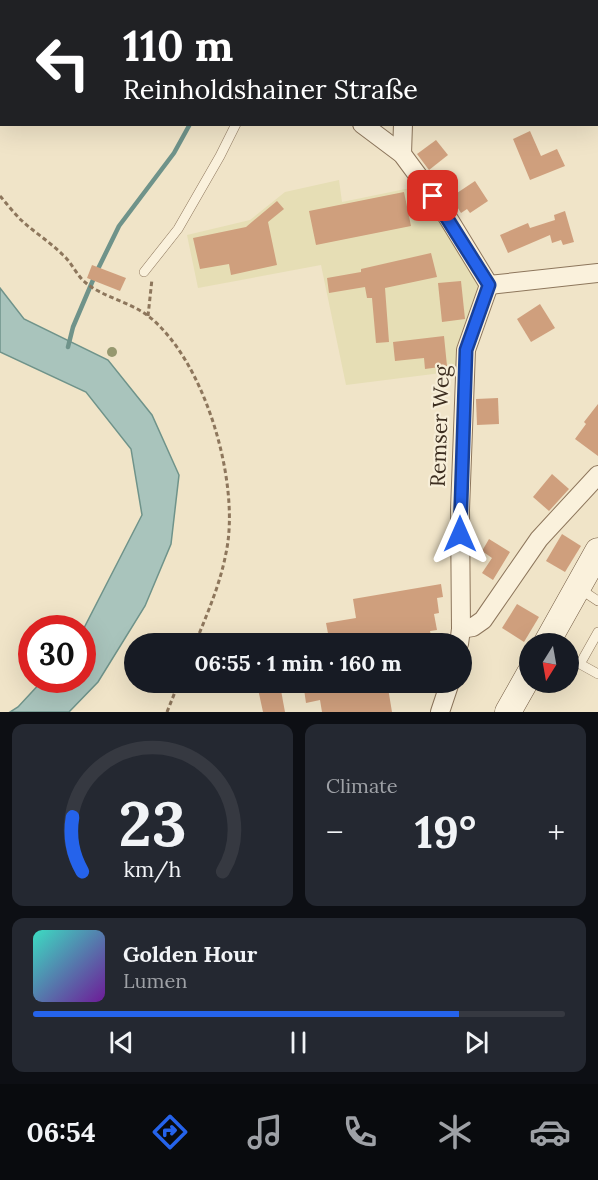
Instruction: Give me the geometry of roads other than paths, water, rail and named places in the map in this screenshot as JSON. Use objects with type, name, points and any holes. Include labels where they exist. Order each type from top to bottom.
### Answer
[{"type":"street","points":[[365,126],[402,154],[442,208],[489,285],[598,273]]},
{"type":"street","points":[[402,154],[403,126]]},
{"type":"street","name":"Remser Weg","points":[[460,633],[460,510],[466,350],[489,285]]},
{"type":"street","points":[[464,633],[483,620],[539,539],[598,475]]},
{"type":"street","points":[[555,633],[587,594],[598,551]]},
{"type":"street","points":[[508,712],[519,692]]},
{"type":"street","points":[[440,712],[446,693]]},
{"type":"lane","points":[[144,272],[178,229],[235,126]]},
{"type":"lane","points":[[598,632],[580,664],[598,674]]},
{"type":"water","points":[[0,288],[24,319],[108,360],[152,415],[179,475],[171,544],[145,606],[128,633],[124,633],[124,640],[96,684],[96,615],[91,615],[142,515],[131,449],[86,392],[0,352]]},
{"type":"water","points":[[31,693],[87,693],[69,712],[10,712]]},
{"type":"waterway","points":[[68,347],[73,327],[119,226],[174,153],[189,126]]}]
